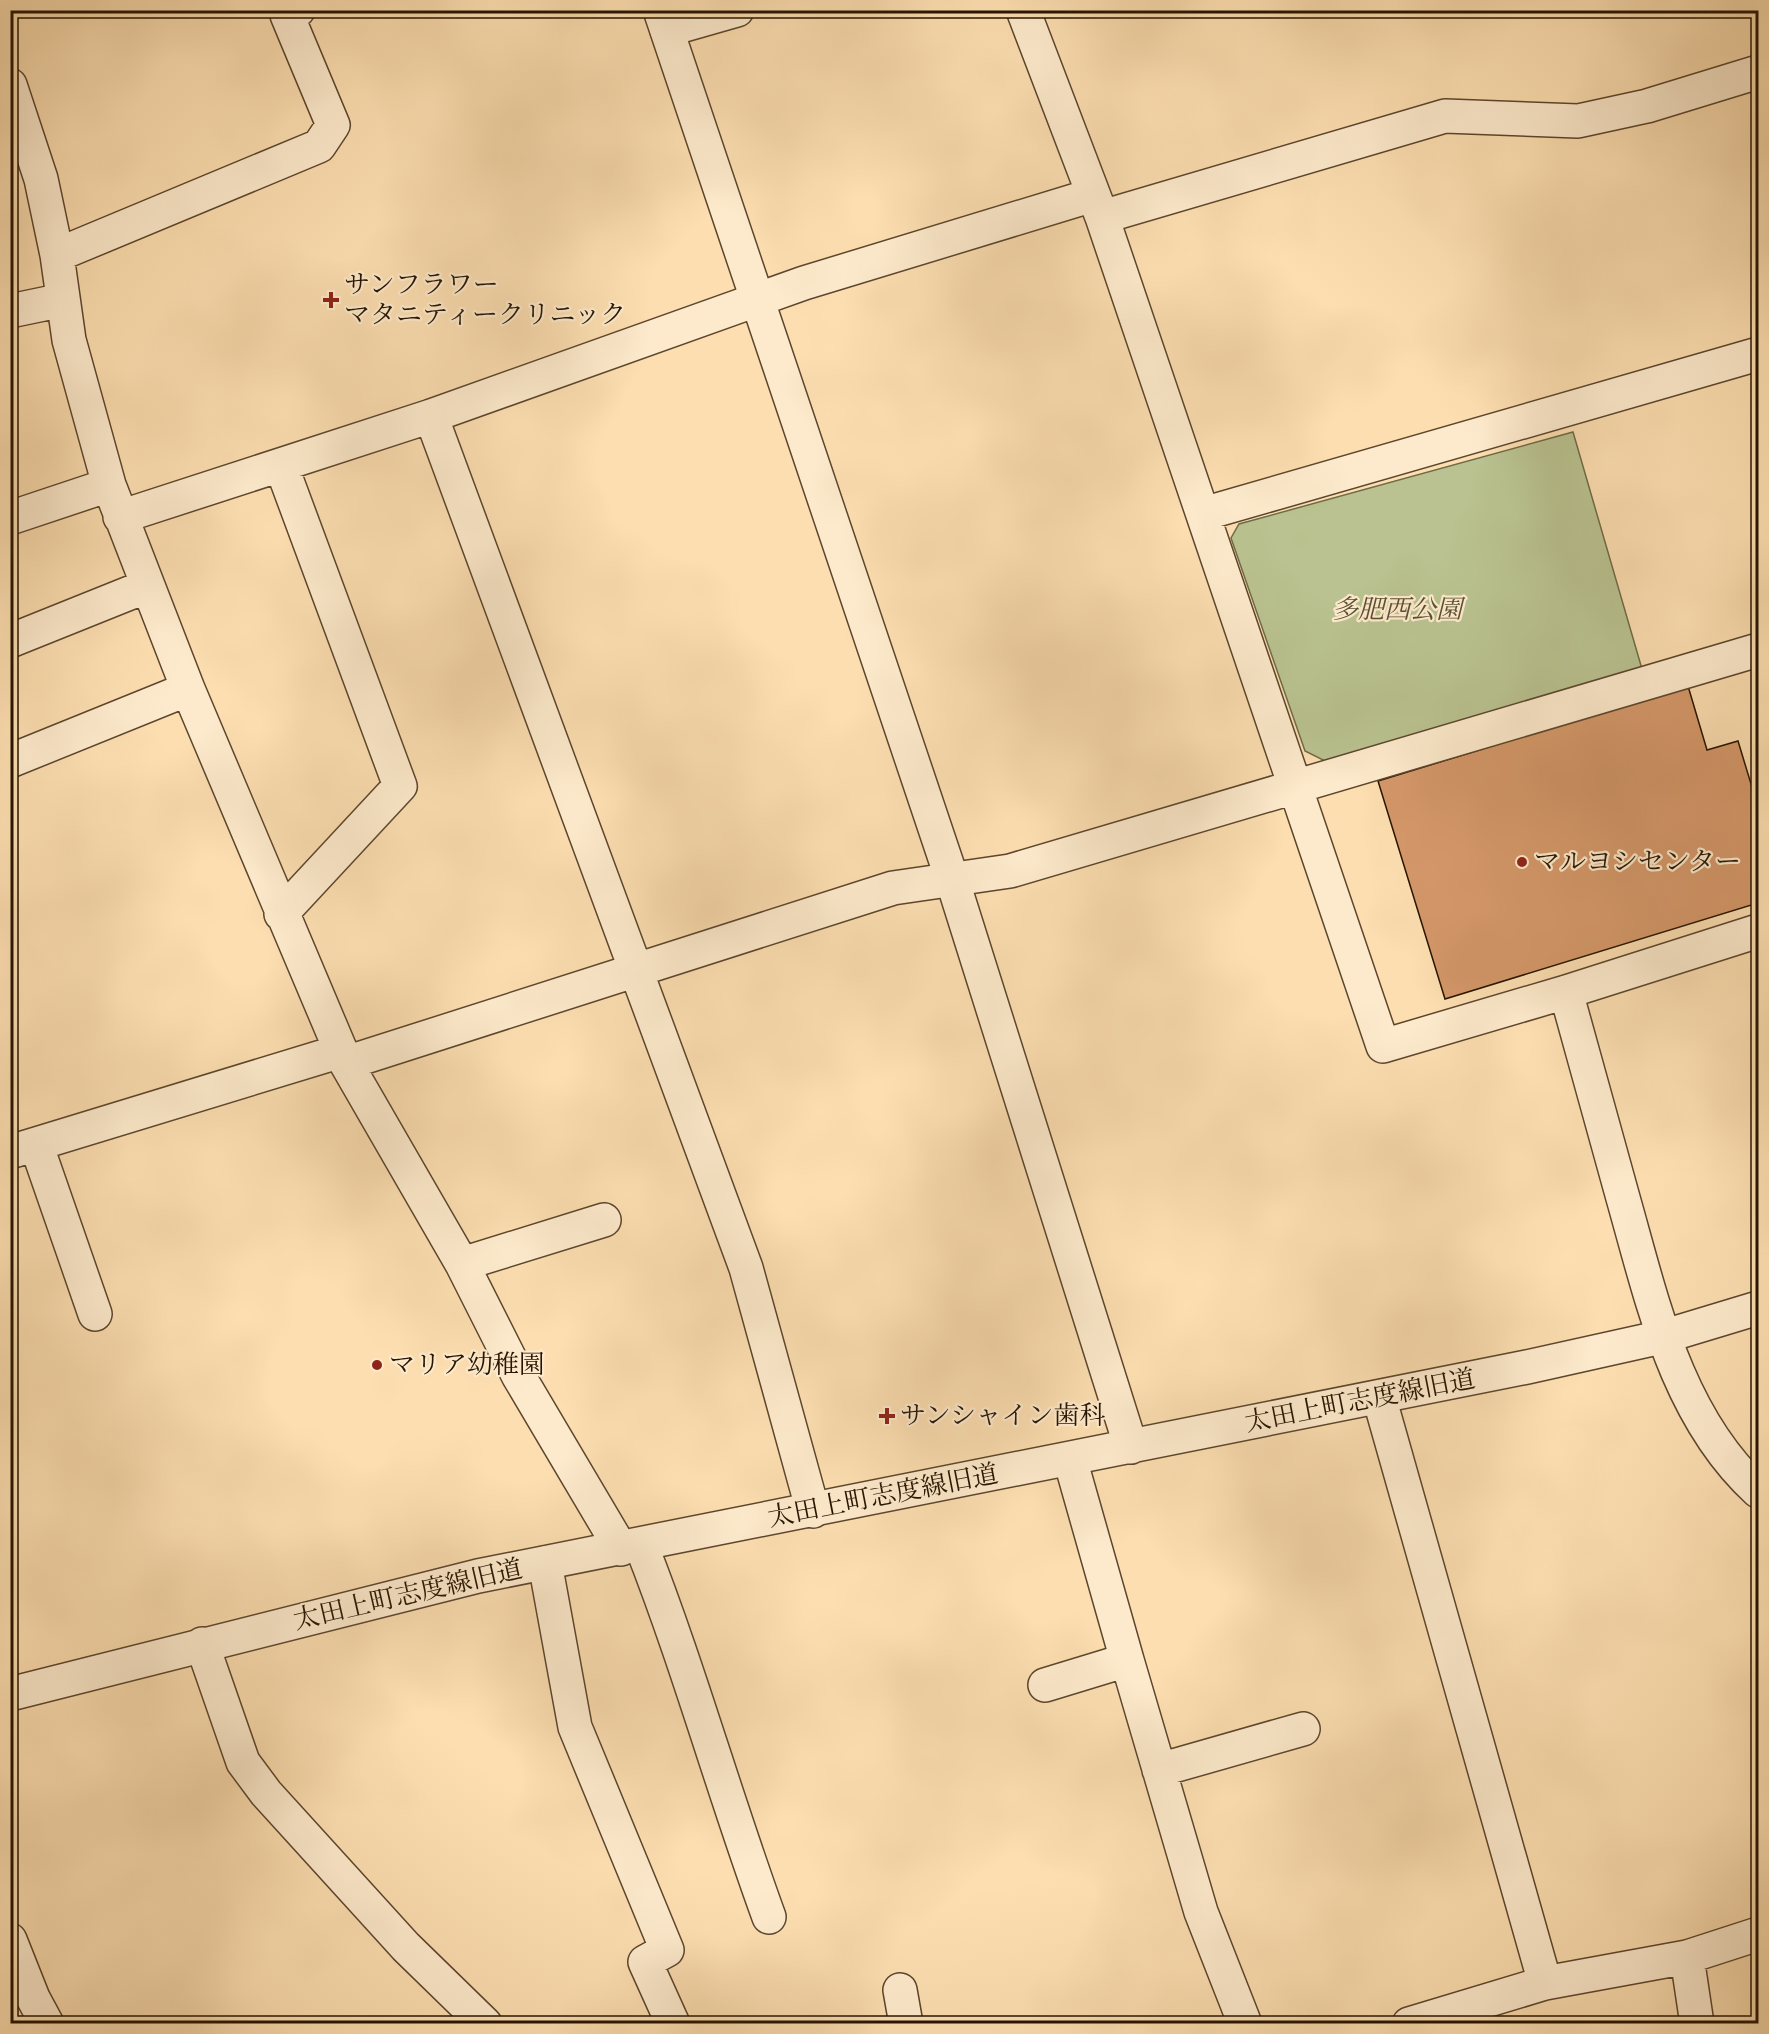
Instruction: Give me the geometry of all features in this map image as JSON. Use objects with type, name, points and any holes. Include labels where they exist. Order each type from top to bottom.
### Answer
[{"type":"street","points":[[57,255],[319,147],[333,125],[287,15],[298,10]]},
{"type":"street","points":[[737,10],[664,20],[952,879],[1131,1447]]},
{"type":"street","points":[[1023,10],[1098,206],[1383,1046],[1566,992],[1758,931]]},
{"type":"street","points":[[120,517],[431,416],[756,299],[1098,206],[1444,116],[1578,121],[1647,106],[1758,72]]},
{"type":"street","points":[[10,85],[41,179],[57,255],[69,340],[109,485],[188,689],[344,1057],[462,1264],[518,1375],[631,1547],[671,1621],[729,1807],[769,1917]]},
{"type":"street","points":[[10,311],[63,300]]},
{"type":"street","points":[[1203,514],[1758,354]]},
{"type":"street","points":[[431,416],[746,1268],[813,1510]]},
{"type":"street","points":[[281,465],[400,786],[282,914]]},
{"type":"street","points":[[10,518],[109,485]]},
{"type":"street","points":[[10,640],[147,586]]},
{"type":"street","points":[[95,1314],[23,1148],[638,971],[893,888],[1010,871],[1758,650]]},
{"type":"street","points":[[10,761],[188,689]]},
{"type":"street","points":[[1566,992],[1662,1337],[1705,1424],[1745,1479],[1758,1491]]},
{"type":"street","points":[[462,1264],[604,1220]]},
{"type":"street","name":"太田上町志度線旧道","points":[[10,1694],[417,1589],[1379,1397],[1662,1337],[1758,1308]]},
{"type":"street","points":[[1379,1397],[1545,1983]]},
{"type":"street","points":[[1070,1459],[1201,1911],[1245,2024]]},
{"type":"street","points":[[545,1563],[575,1727],[667,1950],[645,1962],[673,2024]]},
{"type":"street","points":[[202,1644],[243,1762],[266,1793],[406,1947],[485,2024]]},
{"type":"street","points":[[1045,1685],[1127,1660]]},
{"type":"street","points":[[1159,1770],[1303,1729]]},
{"type":"street","points":[[1408,2024],[1545,1983],[1686,1957],[1758,1934]]},
{"type":"street","points":[[10,1940],[33,1998],[47,2024]]},
{"type":"street","points":[[1686,1957],[1697,2024]]},
{"type":"street","points":[[900,1990],[906,2024]]},
{"type":"green space","name":"多肥西公園","points":[[1573,432],[1642,669],[1327,762],[1305,751],[1231,538],[1239,524]]},
{"type":"building","points":[[1688,686],[1707,750],[1738,741],[1758,807],[1758,903],[1445,999],[1378,781]]},
{"type":"place","name":"サンフラワー マタニティークリニック","points":[[331,300]]},
{"type":"place","name":"マルヨシセンター","points":[[1522,862]]},
{"type":"place","name":"マリア幼稚園","points":[[377,1365]]},
{"type":"place","name":"サンシャイン歯科","points":[[887,1416]]}]
